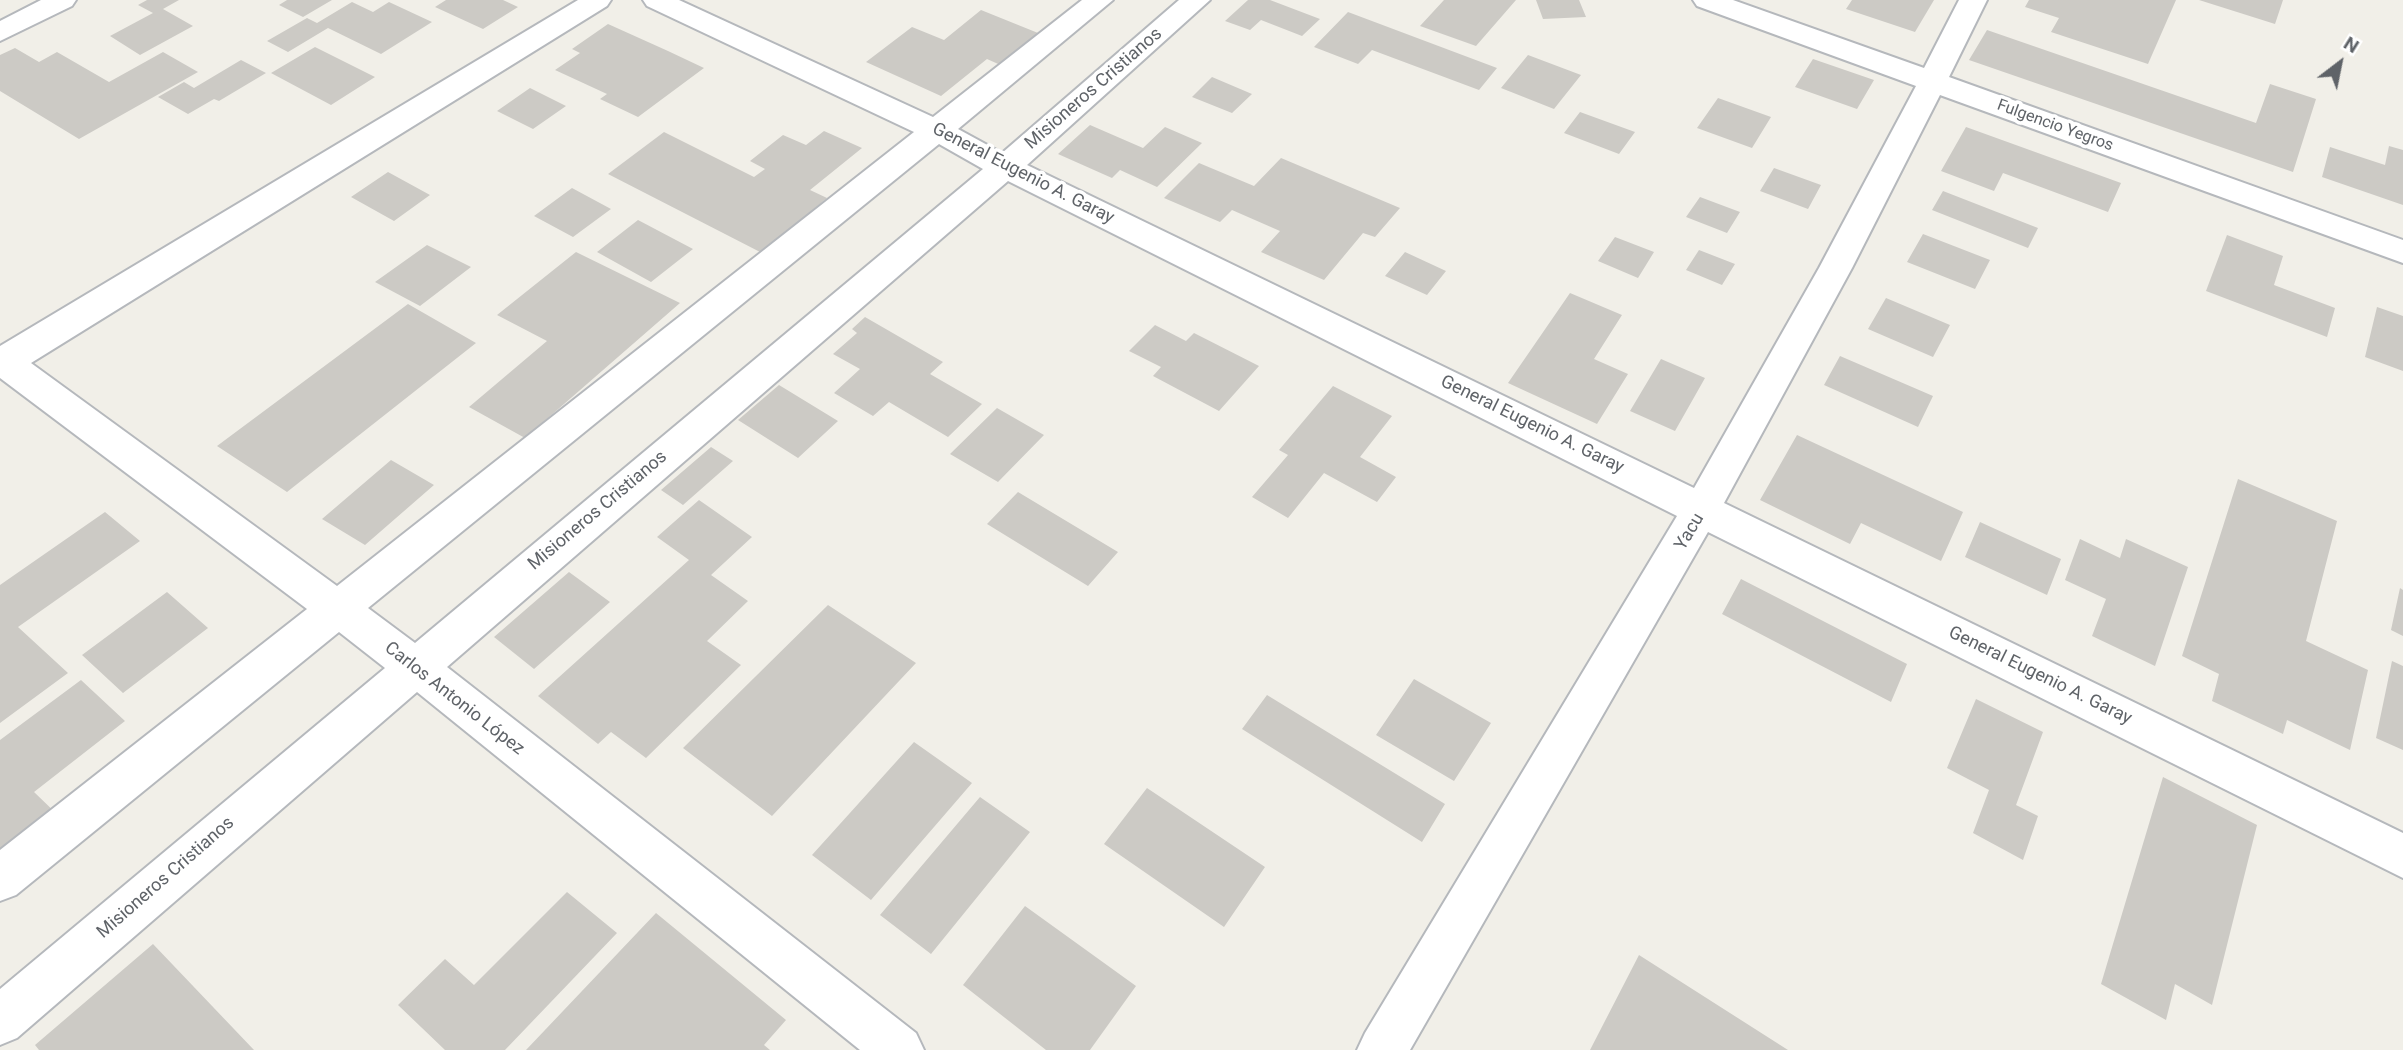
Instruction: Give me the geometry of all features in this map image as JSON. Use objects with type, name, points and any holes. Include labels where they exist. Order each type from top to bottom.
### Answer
[{"type":"street","points":[[0,32],[62,0]]},
{"type":"street","points":[[1,362],[597,0]]},
{"type":"street","name":"General Eugenio A. Garay","points":[[657,0],[936,130],[1005,167],[1704,509],[2403,856]]},
{"type":"street","points":[[0,879],[1099,0]]},
{"type":"street","name":"Misioneros Cristianos","points":[[0,1021],[1005,167],[1196,0]]},
{"type":"street","name":"Fulgencio Yegros","points":[[1707,0],[2403,252]]},
{"type":"street","name":"Yacu","points":[[1382,1050],[1704,509],[1933,82],[1973,0]]},
{"type":"street","name":"Carlos Antonio López","points":[[1,362],[336,611],[415,666],[899,1050]]},
{"type":"building","points":[[147,0],[179,0],[163,9],[193,26],[140,55],[110,36],[153,13],[138,5]]},
{"type":"building","points":[[287,0],[332,0],[303,17],[279,5]]},
{"type":"building","points":[[446,0],[503,0],[518,7],[483,29],[435,7]]},
{"type":"building","points":[[1248,0],[1270,0],[1320,19],[1302,36],[1261,20],[1250,30],[1225,21]]},
{"type":"building","points":[[1444,0],[1516,0],[1476,46],[1420,26]]},
{"type":"building","points":[[1536,0],[1579,0],[1586,17],[1543,19]]},
{"type":"building","points":[[1852,0],[1934,0],[1915,32],[1846,9]]},
{"type":"building","points":[[2029,0],[2176,0],[2148,64],[2051,32],[2059,18],[2025,7]]},
{"type":"building","points":[[2199,0],[2283,0],[2275,24]]},
{"type":"building","points":[[352,2],[373,12],[389,2],[432,22],[381,54],[328,28],[288,52],[267,41],[307,18],[317,23]]},
{"type":"building","points":[[981,10],[1043,35],[1005,67],[987,59],[941,96],[866,62],[912,27],[944,40]]},
{"type":"building","points":[[1348,12],[1497,68],[1479,90],[1372,50],[1358,64],[1314,47]]},
{"type":"building","points":[[608,24],[704,68],[638,117],[600,99],[607,94],[555,70],[580,53],[572,49]]},
{"type":"building","points":[[1987,30],[2256,123],[2270,84],[2316,99],[2293,172],[1969,60]]},
{"type":"building","points":[[315,47],[375,77],[331,105],[271,73]]},
{"type":"building","points":[[15,48],[39,62],[57,52],[109,82],[163,52],[198,72],[79,139],[0,91],[0,55]]},
{"type":"building","points":[[1528,55],[1581,75],[1554,109],[1501,88]]},
{"type":"building","points":[[1813,59],[1874,80],[1857,109],[1795,87]]},
{"type":"building","points":[[241,60],[266,73],[219,101],[214,99],[188,114],[158,97],[184,82],[194,88]]},
{"type":"building","points":[[1212,77],[1252,94],[1232,113],[1192,97]]},
{"type":"building","points":[[530,88],[566,106],[533,129],[497,111]]},
{"type":"building","points":[[1718,98],[1771,117],[1752,148],[1697,128]]},
{"type":"building","points":[[1580,112],[1635,132],[1619,154],[1564,133]]},
{"type":"building","points":[[1090,125],[1143,148],[1165,127],[1202,143],[1157,187],[1120,170],[1112,178],[1058,154]]},
{"type":"building","points":[[1966,127],[2121,183],[2108,212],[2003,173],[1994,191],[1941,171]]},
{"type":"building","points":[[824,131],[862,148],[810,190],[827,198],[762,253],[608,174],[664,132],[754,177],[765,169],[750,161],[783,135],[806,145]]},
{"type":"building","points":[[2389,146],[2403,150],[2403,205],[2322,177],[2330,147],[2385,165]]},
{"type":"building","points":[[1281,158],[1400,208],[1375,237],[1363,233],[1324,280],[1261,252],[1280,231],[1232,210],[1220,222],[1164,198],[1199,163],[1254,186]]},
{"type":"building","points":[[1774,168],[1821,185],[1808,209],[1760,191]]},
{"type":"building","points":[[388,172],[430,195],[394,221],[351,197]]},
{"type":"building","points":[[572,188],[611,209],[573,237],[534,216]]},
{"type":"building","points":[[1943,191],[2038,228],[2028,248],[1932,210]]},
{"type":"building","points":[[1700,197],[1740,212],[1727,233],[1686,217]]},
{"type":"building","points":[[638,220],[693,249],[651,282],[597,252]]},
{"type":"building","points":[[1923,234],[1990,260],[1975,289],[1907,262]]},
{"type":"building","points":[[2227,235],[2283,256],[2274,285],[2335,308],[2327,337],[2206,291]]},
{"type":"building","points":[[1615,237],[1654,252],[1638,278],[1598,261]]},
{"type":"building","points":[[427,245],[471,267],[420,306],[375,282]]},
{"type":"building","points":[[1699,250],[1735,264],[1722,285],[1686,270]]},
{"type":"building","points":[[576,252],[680,303],[525,438],[469,407],[547,341],[497,315]]},
{"type":"building","points":[[1405,252],[1446,271],[1427,295],[1385,276]]},
{"type":"building","points":[[1570,293],[1622,315],[1594,359],[1628,374],[1597,424],[1508,383]]},
{"type":"building","points":[[1886,298],[1950,325],[1933,357],[1868,329]]},
{"type":"building","points":[[408,304],[476,343],[287,492],[217,446]]},
{"type":"building","points":[[2377,307],[2403,316],[2403,371],[2365,357]]},
{"type":"building","points":[[865,317],[943,362],[930,374],[982,404],[948,437],[889,402],[873,416],[834,393],[860,369],[833,354],[857,333],[852,329]]},
{"type":"building","points":[[1155,325],[1186,341],[1194,333],[1259,366],[1219,411],[1153,376],[1161,367],[1129,351]]},
{"type":"building","points":[[1840,356],[1933,396],[1918,427],[1824,385]]},
{"type":"building","points":[[1661,359],[1705,378],[1675,431],[1630,411]]},
{"type":"building","points":[[779,385],[838,421],[798,458],[738,420]]},
{"type":"building","points":[[1333,386],[1392,416],[1360,457],[1396,477],[1377,502],[1324,473],[1288,518],[1252,497],[1288,455],[1279,450]]},
{"type":"building","points":[[997,408],[1044,435],[998,482],[950,454]]},
{"type":"building","points":[[1797,435],[1963,512],[1941,561],[1861,523],[1850,544],[1760,500]]},
{"type":"building","points":[[711,447],[733,461],[683,505],[661,490]]},
{"type":"building","points":[[391,460],[434,485],[365,545],[322,519]]},
{"type":"building","points":[[2238,479],[2337,521],[2306,641],[2368,670],[2350,750],[2287,720],[2283,734],[2212,701],[2219,674],[2182,656]]},
{"type":"building","points":[[1018,492],[1118,552],[1088,586],[987,524]]},
{"type":"building","points":[[699,500],[752,537],[711,575],[748,601],[707,641],[741,665],[646,758],[611,732],[598,744],[538,696],[689,560],[657,537]]},
{"type":"building","points":[[105,512],[140,541],[18,627],[68,673],[0,723],[0,585]]},
{"type":"building","points":[[1980,522],[2061,559],[2047,595],[1965,557]]},
{"type":"building","points":[[2080,539],[2120,558],[2126,539],[2188,567],[2155,666],[2092,636],[2106,599],[2065,580]]},
{"type":"building","points":[[569,572],[610,602],[534,669],[494,637]]},
{"type":"building","points":[[1741,579],[1907,664],[1891,702],[1722,614]]},
{"type":"building","points":[[2400,588],[2403,590],[2403,636],[2391,630]]},
{"type":"building","points":[[167,592],[208,628],[123,693],[82,655]]},
{"type":"building","points":[[828,605],[916,663],[772,816],[683,748]]},
{"type":"building","points":[[2392,661],[2403,666],[2403,750],[2376,738]]},
{"type":"building","points":[[1414,679],[1491,723],[1454,781],[1376,735]]},
{"type":"building","points":[[81,680],[125,721],[34,792],[62,819],[0,857],[0,740]]},
{"type":"building","points":[[1267,695],[1445,804],[1422,842],[1242,729]]},
{"type":"building","points":[[1976,699],[2043,732],[2016,805],[2038,816],[2023,860],[1973,833],[1989,790],[1947,768]]},
{"type":"building","points":[[914,742],[972,783],[871,900],[812,855]]},
{"type":"building","points":[[2163,777],[2257,825],[2212,1005],[2175,984],[2166,1020],[2101,984]]},
{"type":"building","points":[[1147,788],[1265,867],[1224,927],[1104,844]]},
{"type":"building","points":[[980,797],[1030,832],[931,954],[880,915]]},
{"type":"building","points":[[567,892],[617,933],[505,1050],[445,1050],[398,1005],[445,959],[474,985]]},
{"type":"building","points":[[1025,906],[1136,986],[1090,1050],[1046,1050],[963,985]]},
{"type":"building","points":[[656,913],[786,1020],[764,1045],[770,1050],[526,1050]]},
{"type":"building","points":[[153,944],[254,1050],[39,1050],[35,1045]]},
{"type":"building","points":[[1639,955],[1788,1050],[1590,1050]]}]
